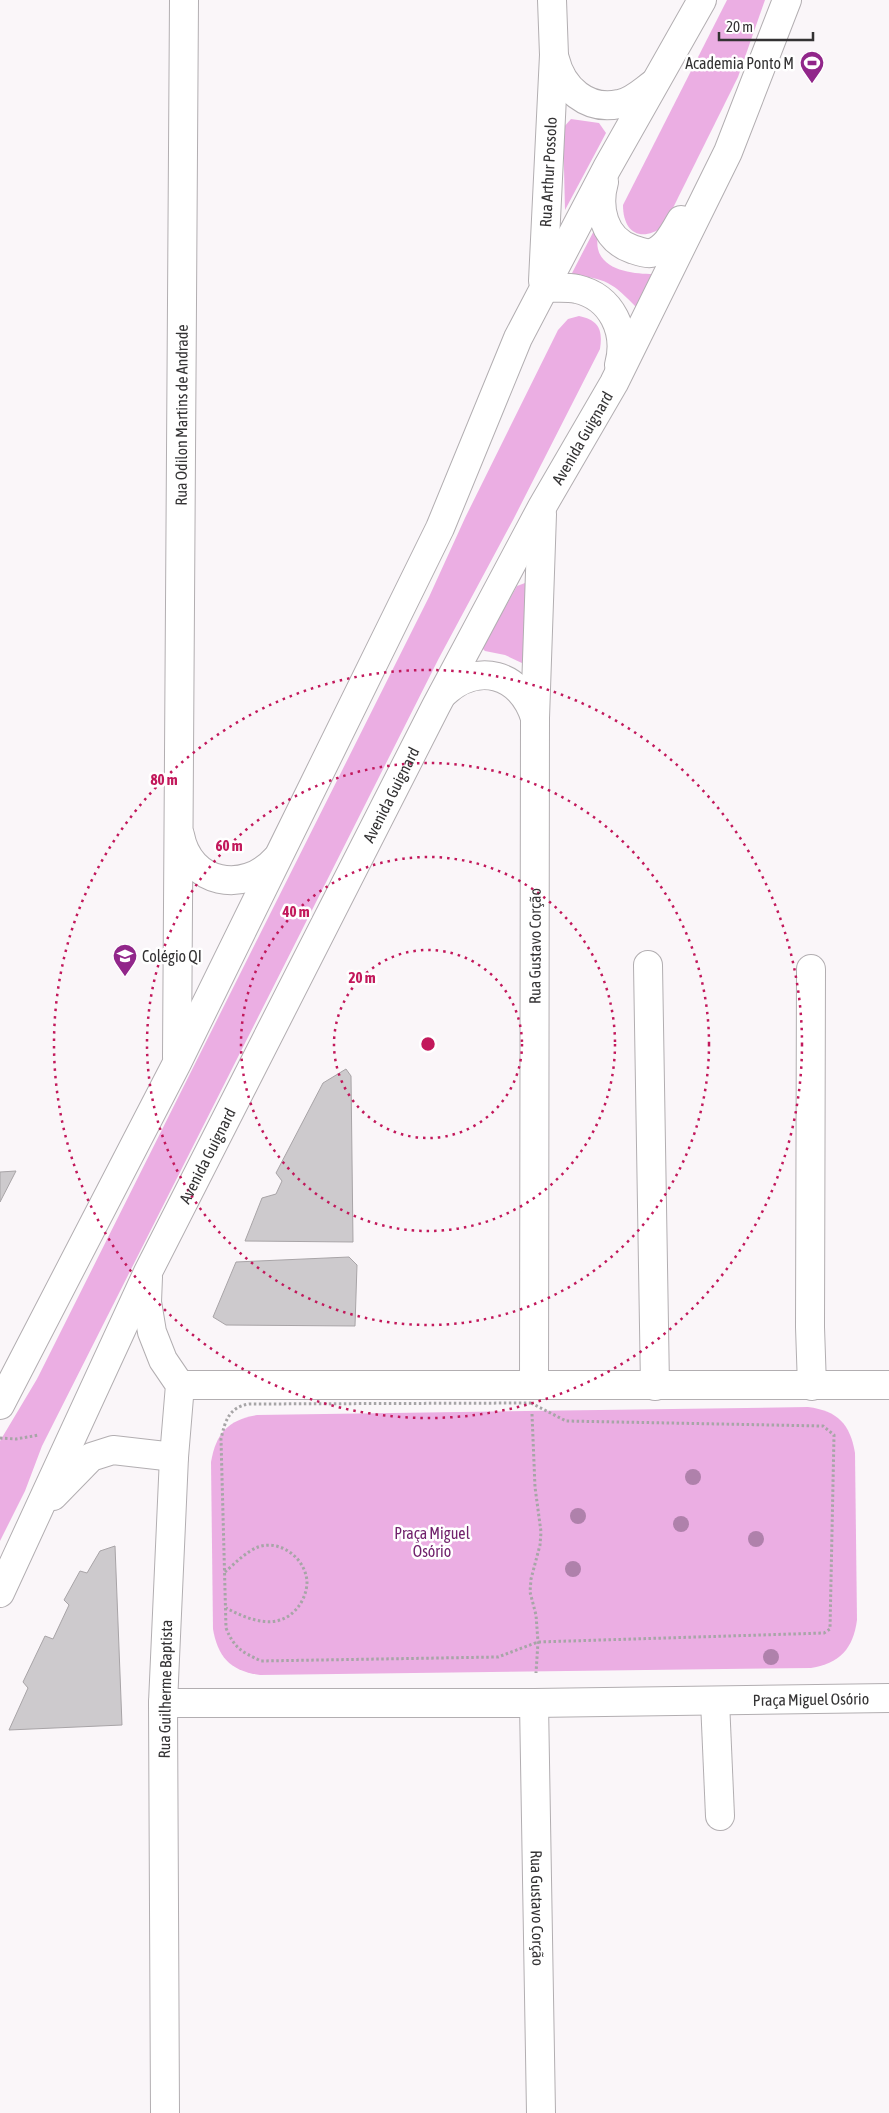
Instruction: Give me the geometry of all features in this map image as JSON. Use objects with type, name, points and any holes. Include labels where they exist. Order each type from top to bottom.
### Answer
[{"type":"street","name":"Rua Odilon Martins de Andrade","points":[[178,1063],[184,0]]},
{"type":"street","name":"Rua Arthur Possolo","points":[[546,288],[542,274],[554,55],[552,0]]},
{"type":"street","points":[[0,1405],[178,1063],[440,528],[518,338],[546,288],[607,168],[702,0]]},
{"type":"street","name":"Avenida Guignard","points":[[0,1593],[148,1272],[436,706],[542,507],[614,383],[728,152],[787,0]]},
{"type":"street","points":[[775,34],[802,0]]},
{"type":"street","name":"Rua Arthur Possolo","points":[[554,55],[559,73],[568,88],[583,99],[600,105],[619,104],[636,98],[654,83]]},
{"type":"street","points":[[607,168],[600,196],[601,211],[606,226],[615,238],[627,247],[650,253],[670,240],[715,162],[728,152]]},
{"type":"street","points":[[546,288],[583,291],[600,300],[617,319],[622,344],[620,362],[614,383]]},
{"type":"street","name":"Rua Gustavo Corção","points":[[532,1394],[535,718],[542,507]]},
{"type":"street","points":[[436,706],[442,695],[461,680],[472,676],[496,676],[517,688],[532,707],[535,718]]},
{"type":"street","name":"Rua Odilon Martins de Andrade","points":[[179,828],[182,845],[190,860],[203,872],[218,879],[235,881],[252,878],[267,869],[278,856]]},
{"type":"street","points":[[648,965],[655,1386]]},
{"type":"street","points":[[811,969],[810,1326],[812,1386]]},
{"type":"street","points":[[148,1272],[147,1302],[152,1332],[163,1360],[180,1386],[532,1394],[655,1386],[889,1386]]},
{"type":"street","name":"Rua Guilherme Baptista","points":[[165,2113],[163,1703],[174,1457],[180,1386]]},
{"type":"street","points":[[36,1516],[73,1473],[91,1456],[113,1450],[135,1451],[174,1457]]},
{"type":"street","name":"Praça Miguel Osório","points":[[163,1703],[534,1704],[889,1698]]},
{"type":"street","points":[[715,1701],[720,1816]]},
{"type":"street","name":"Rua Gustavo Corção","points":[[534,1704],[541,2113]]},
{"type":"path","points":[[532,1394],[535,1487],[541,1532],[530,1592],[536,1614],[538,1642],[534,1704]]},
{"type":"path","points":[[532,1394],[566,1421],[823,1426],[834,1435],[831,1623],[830,1629],[824,1633],[538,1642],[498,1657],[261,1661],[244,1654],[232,1643],[226,1628],[225,1572],[221,1439],[231,1412],[238,1406],[249,1404],[532,1394]]},
{"type":"path","points":[[0,1438],[16,1440],[41,1434],[72,1436]]},
{"type":"path","points":[[225,1572],[258,1547],[275,1546],[290,1552],[301,1562],[307,1582],[303,1600],[293,1614],[278,1621],[262,1622],[245,1618],[226,1608]]},
{"type":"green space","points":[[727,0],[765,0],[738,77],[664,226],[648,234],[635,232],[626,222],[623,205]]},
{"type":"green space","points":[[571,119],[599,123],[606,133],[565,210],[563,128]]},
{"type":"green space","points":[[599,221],[598,249],[606,262],[621,270],[653,274],[637,308],[615,287],[608,283],[593,278],[571,275]]},
{"type":"green space","points":[[579,316],[591,320],[598,327],[601,336],[600,349],[513,520],[439,658],[42,1446],[25,1491],[0,1541],[0,1441],[37,1379],[429,597],[465,518],[558,330],[568,319]]},
{"type":"green space","points":[[525,583],[526,658],[524,664],[505,655],[485,651],[482,648],[517,586]]},
{"type":"green space","name":"Praça Miguel Osório","points":[[808,1407],[827,1412],[841,1421],[850,1434],[855,1453],[857,1620],[848,1647],[837,1658],[821,1666],[811,1668],[260,1675],[234,1666],[222,1655],[218,1648],[213,1629],[211,1462],[220,1436],[231,1424],[238,1420],[257,1415]]},
{"type":"building","points":[[346,1069],[351,1076],[353,1242],[245,1241],[262,1198],[276,1194],[282,1181],[276,1173],[323,1083]]},
{"type":"building","points":[[16,1171],[0,1202],[0,1172]]},
{"type":"building","points":[[349,1257],[357,1265],[355,1326],[226,1325],[213,1317],[236,1262]]},
{"type":"building","points":[[115,1546],[122,1725],[9,1730],[28,1688],[23,1682],[45,1636],[53,1639],[69,1605],[64,1600],[80,1571],[87,1573],[100,1551]]},
{"type":"place","name":"Academia Ponto M","points":[[812,84]]},
{"type":"place","name":"Colégio QI","points":[[125,977]]}]
